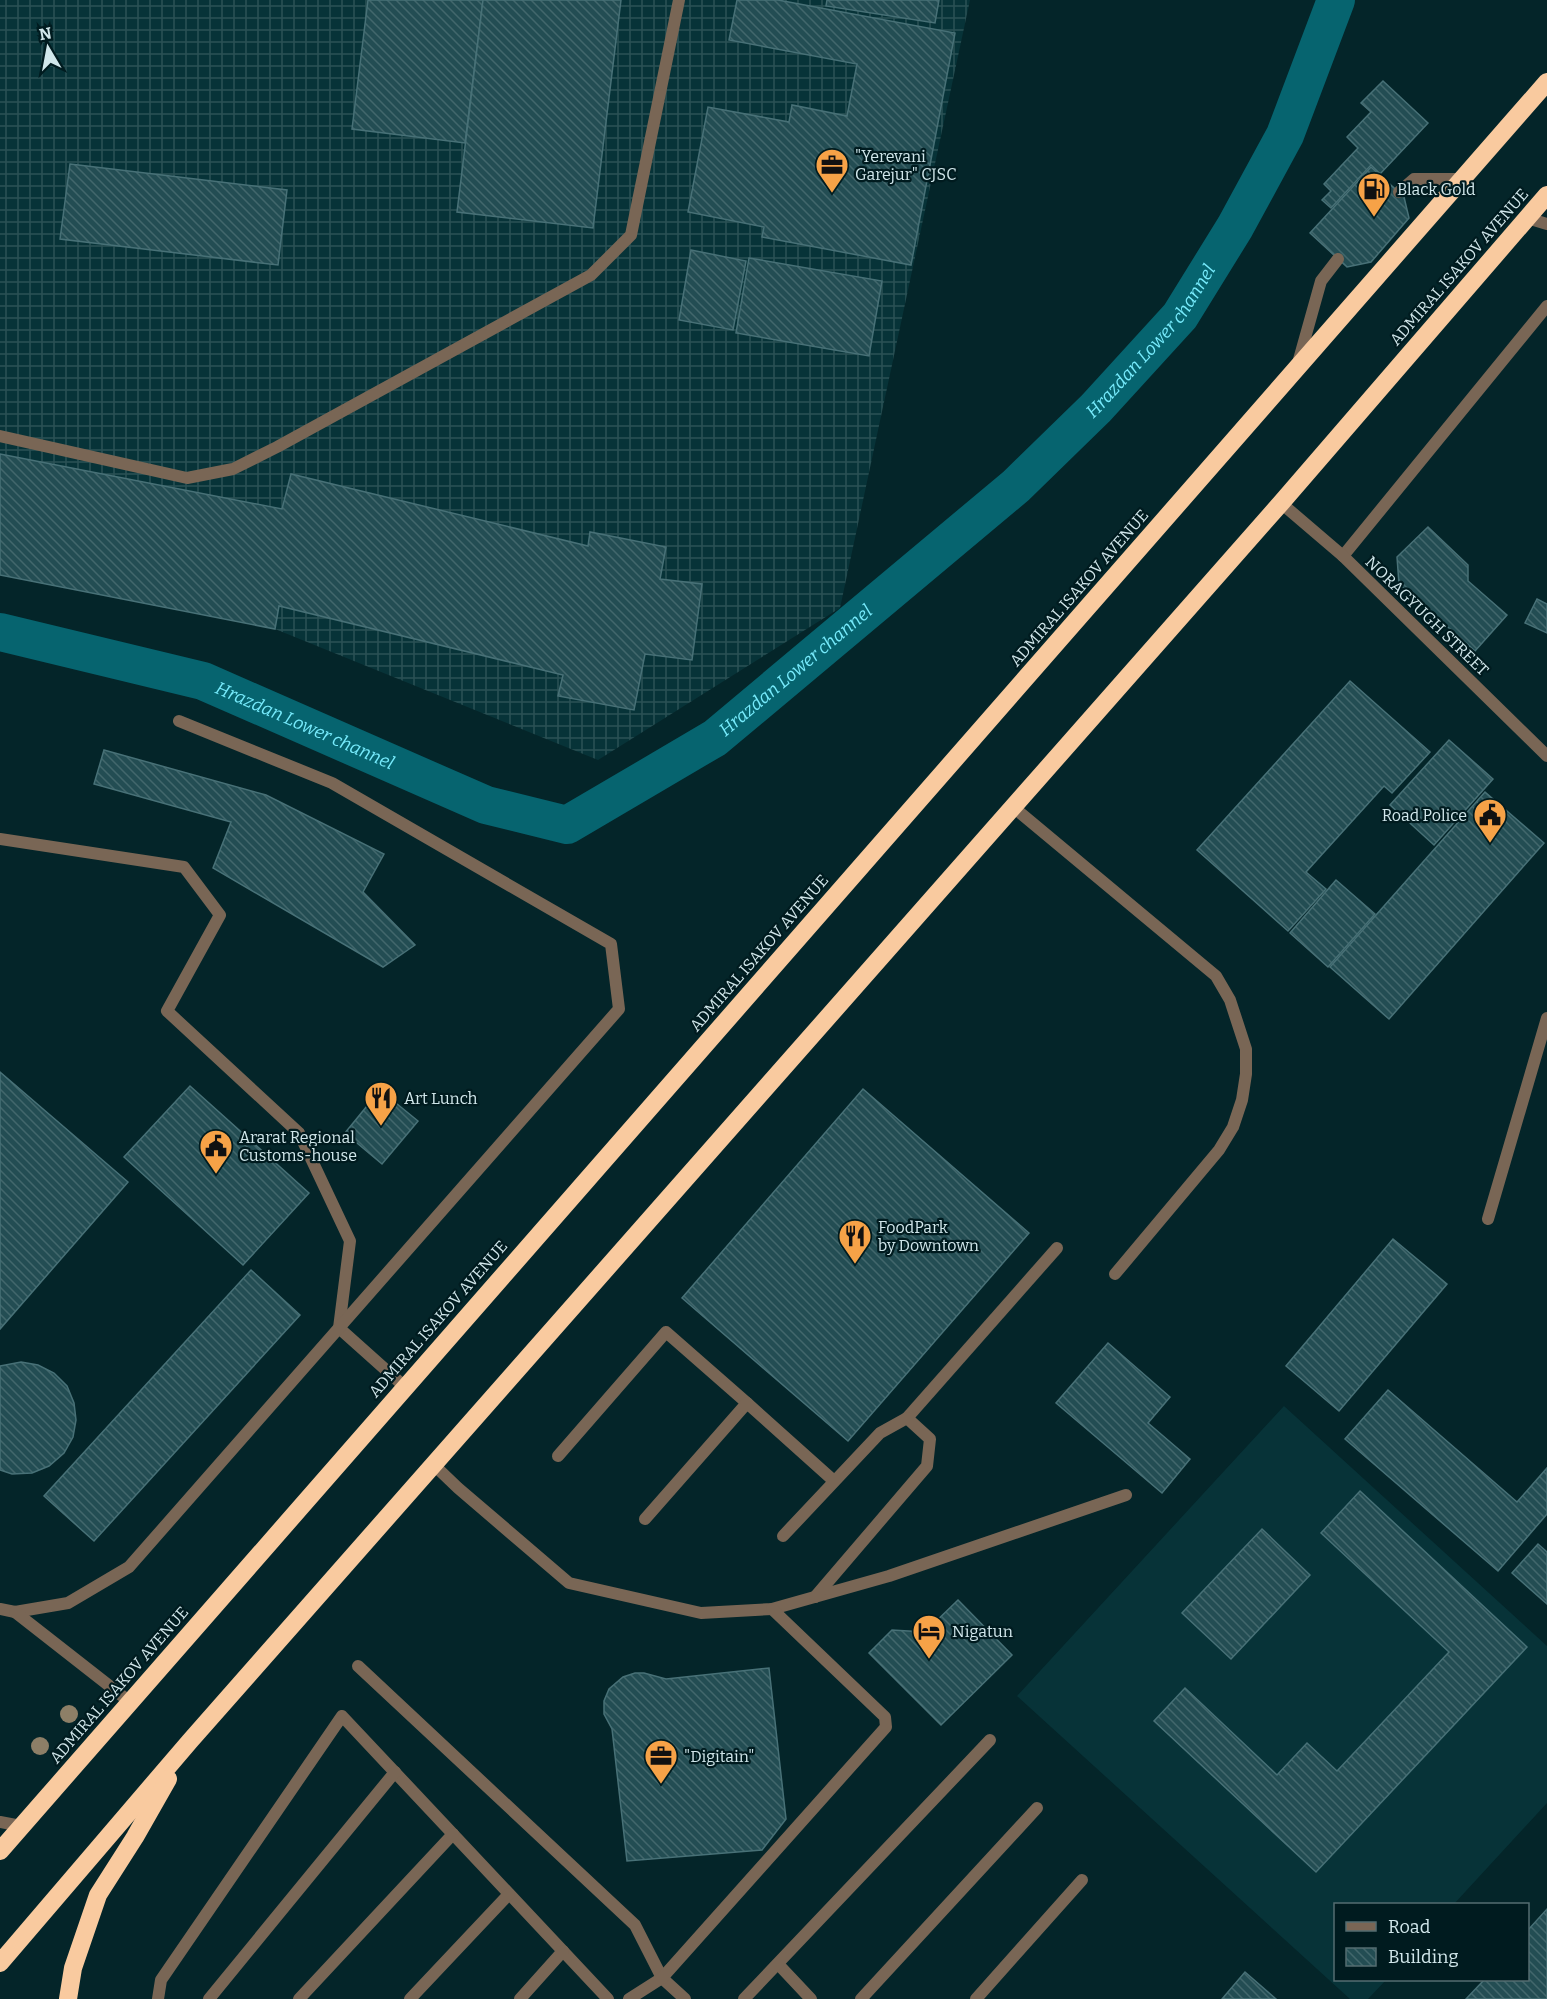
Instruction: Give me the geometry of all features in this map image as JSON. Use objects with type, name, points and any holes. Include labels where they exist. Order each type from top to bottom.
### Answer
[{"type":"highway","name":"ADMIRAL ISAKOV AVENUE","points":[[0,1851],[1547,82]]},
{"type":"highway","name":"ADMIRAL ISAKOV AVENUE","points":[[0,1963],[190,1741],[1281,503],[1547,195]]},
{"type":"highway","points":[[68,1999],[72,1968],[98,1895],[135,1837],[190,1741]]},
{"type":"street","points":[[0,436],[187,478],[233,469],[591,275],[632,235],[680,0]]},
{"type":"street","points":[[1399,192],[1414,179],[1462,179]]},
{"type":"street","points":[[1527,218],[1547,224]]},
{"type":"street","points":[[1296,369],[1322,281],[1338,259]]},
{"type":"street","points":[[1343,556],[1547,306]]},
{"type":"street","name":"NORAGYUGH STREET","points":[[1281,503],[1343,556],[1547,756]]},
{"type":"street","points":[[0,1609],[15,1612],[68,1603],[129,1567],[619,1009],[611,944],[332,783],[179,721]]},
{"type":"street","points":[[1012,806],[1216,976],[1230,1000],[1246,1049],[1246,1074],[1242,1100],[1233,1127],[1219,1150],[1115,1274]]},
{"type":"street","points":[[0,839],[184,867],[220,915],[167,1011],[299,1133],[350,1241],[339,1328]]},
{"type":"street","points":[[1488,1219],[1547,1018]]},
{"type":"street","points":[[783,1536],[880,1433],[907,1418],[1057,1248]]},
{"type":"street","points":[[339,1328],[405,1387]]},
{"type":"street","points":[[558,1455],[666,1332],[834,1481]]},
{"type":"street","points":[[645,1519],[747,1403]]},
{"type":"street","points":[[815,1597],[927,1466],[930,1439],[907,1418]]},
{"type":"street","points":[[434,1465],[569,1583],[701,1613],[772,1609],[889,1576],[1125,1495]]},
{"type":"street","points":[[629,1999],[662,1978],[886,1727],[885,1717],[772,1609]]},
{"type":"street","points":[[15,1612],[130,1702]]},
{"type":"street","points":[[358,1666],[635,1925],[662,1978],[685,1999]]},
{"type":"street","points":[[158,1999],[161,1980],[342,1716],[608,1999]]},
{"type":"street","points":[[744,1999],[990,1740]]},
{"type":"street","points":[[209,1999],[395,1772]]},
{"type":"street","points":[[861,1999],[1037,1808]]},
{"type":"street","points":[[0,1822],[21,1826]]},
{"type":"street","points":[[299,1999],[453,1834]]},
{"type":"street","points":[[976,1999],[1082,1880]]},
{"type":"street","points":[[410,1999],[509,1894]]},
{"type":"street","points":[[520,1999],[563,1951]]},
{"type":"street","points":[[778,1964],[811,1999]]},
{"type":"shaded area","points":[[0,0],[970,0],[840,608],[598,760],[275,629],[0,575]]},
{"type":"shaded area","points":[[1284,1406],[1547,1646],[1547,1803],[1455,1903],[1334,1903],[1334,1981],[1385,1981],[1368,1999],[1350,1999],[1017,1696]]},
{"type":"building","points":[[368,0],[483,0],[465,143],[352,129]]},
{"type":"building","points":[[483,0],[621,0],[593,228],[457,212]]},
{"type":"building","points":[[737,0],[778,0],[955,33],[911,265],[762,237],[764,227],[688,212],[708,107],[789,122],[792,105],[847,116],[857,64],[729,40]]},
{"type":"building","points":[[827,0],[939,0],[935,23],[826,6]]},
{"type":"building","points":[[1383,81],[1428,123],[1380,174],[1371,165],[1331,208],[1322,200],[1331,191],[1324,184],[1358,148],[1347,137],[1371,112],[1361,103]]},
{"type":"building","points":[[70,164],[287,190],[278,265],[60,239]]},
{"type":"building","points":[[1371,167],[1404,197],[1409,218],[1371,262],[1347,267],[1310,233]]},
{"type":"building","points":[[691,250],[746,261],[733,330],[679,320]]},
{"type":"building","points":[[749,258],[882,281],[869,356],[736,333]]},
{"type":"building","points":[[0,454],[282,509],[291,474],[588,546],[590,532],[666,547],[660,579],[702,584],[692,660],[645,654],[634,710],[558,696],[563,675],[279,606],[275,629],[0,575]]},
{"type":"building","points":[[1428,527],[1468,565],[1468,581],[1507,615],[1475,651],[1399,584],[1397,557]]},
{"type":"building","points":[[1537,599],[1547,604],[1547,633],[1525,623]]},
{"type":"building","points":[[1350,681],[1430,752],[1392,793],[1384,786],[1306,872],[1326,889],[1288,931],[1197,850]]},
{"type":"building","points":[[1449,740],[1493,779],[1434,845],[1390,805]]},
{"type":"building","points":[[104,750],[266,795],[384,854],[363,892],[415,945],[383,967],[213,868],[231,822],[94,784]]},
{"type":"building","points":[[1485,792],[1544,843],[1389,1019],[1330,967]]},
{"type":"building","points":[[1336,880],[1375,914],[1328,967],[1290,933]]},
{"type":"building","points":[[0,1072],[128,1182],[0,1329]]},
{"type":"building","name":"Ararat Regional Customs-house","points":[[190,1086],[309,1193],[243,1265],[124,1157]]},
{"type":"building","name":"FoodPark by Downtown","points":[[863,1089],[1029,1233],[848,1441],[682,1298]]},
{"type":"building","name":"Art Lunch","points":[[380,1090],[418,1121],[382,1164],[345,1133]]},
{"type":"building","points":[[1393,1239],[1447,1284],[1339,1411],[1286,1366]]},
{"type":"building","points":[[251,1270],[300,1315],[94,1541],[44,1496]]},
{"type":"building","points":[[1108,1343],[1170,1397],[1148,1423],[1190,1459],[1162,1493],[1056,1403]]},
{"type":"building","points":[[21,1362],[38,1365],[54,1373],[67,1386],[74,1403],[76,1420],[73,1437],[64,1453],[49,1466],[32,1473],[12,1474],[0,1470],[0,1366]]},
{"type":"building","points":[[1388,1390],[1517,1502],[1547,1468],[1547,1514],[1498,1571],[1345,1439]]},
{"type":"building","points":[[1360,1491],[1527,1647],[1316,1872],[1154,1721],[1185,1688],[1277,1775],[1307,1743],[1337,1771],[1449,1652],[1321,1533]]},
{"type":"building","points":[[1262,1529],[1310,1575],[1231,1659],[1182,1613]]},
{"type":"building","points":[[1538,1544],[1547,1552],[1547,1604],[1512,1573]]},
{"type":"building","points":[[958,1600],[1012,1655],[941,1725],[869,1653],[892,1630],[925,1632]]},
{"type":"building","points":[[769,1668],[786,1819],[762,1850],[627,1861],[612,1729],[604,1714],[604,1701],[609,1689],[623,1677],[635,1673],[666,1679]]},
{"type":"building","points":[[1547,1909],[1547,1999],[1466,1999],[1483,1981],[1529,1981],[1529,1929]]},
{"type":"building","points":[[1245,1972],[1276,1999],[1222,1999]]},
{"type":"waterway","name":"Hrazdan Lower channel","points":[[0,632],[203,681],[486,805],[567,825],[715,738],[1016,486],[1096,408],[1180,316],[1235,227],[1285,135],[1336,0]]},
{"type":"place","name":"\"Yerevani Garejur\" CJSC","points":[[832,194]]},
{"type":"place","name":"Black Gold","points":[[1374,218]]},
{"type":"place","name":"Road Police","points":[[1490,844]]},
{"type":"place","name":"Art Lunch","points":[[381,1127]]},
{"type":"place","name":"Ararat Regional Customs-house","points":[[216,1175]]},
{"type":"place","name":"FoodPark by Downtown","points":[[855,1265]]},
{"type":"place","name":"Nigatun","points":[[929,1660]]},
{"type":"place","name":"\"Digitain\"","points":[[661,1785]]}]
